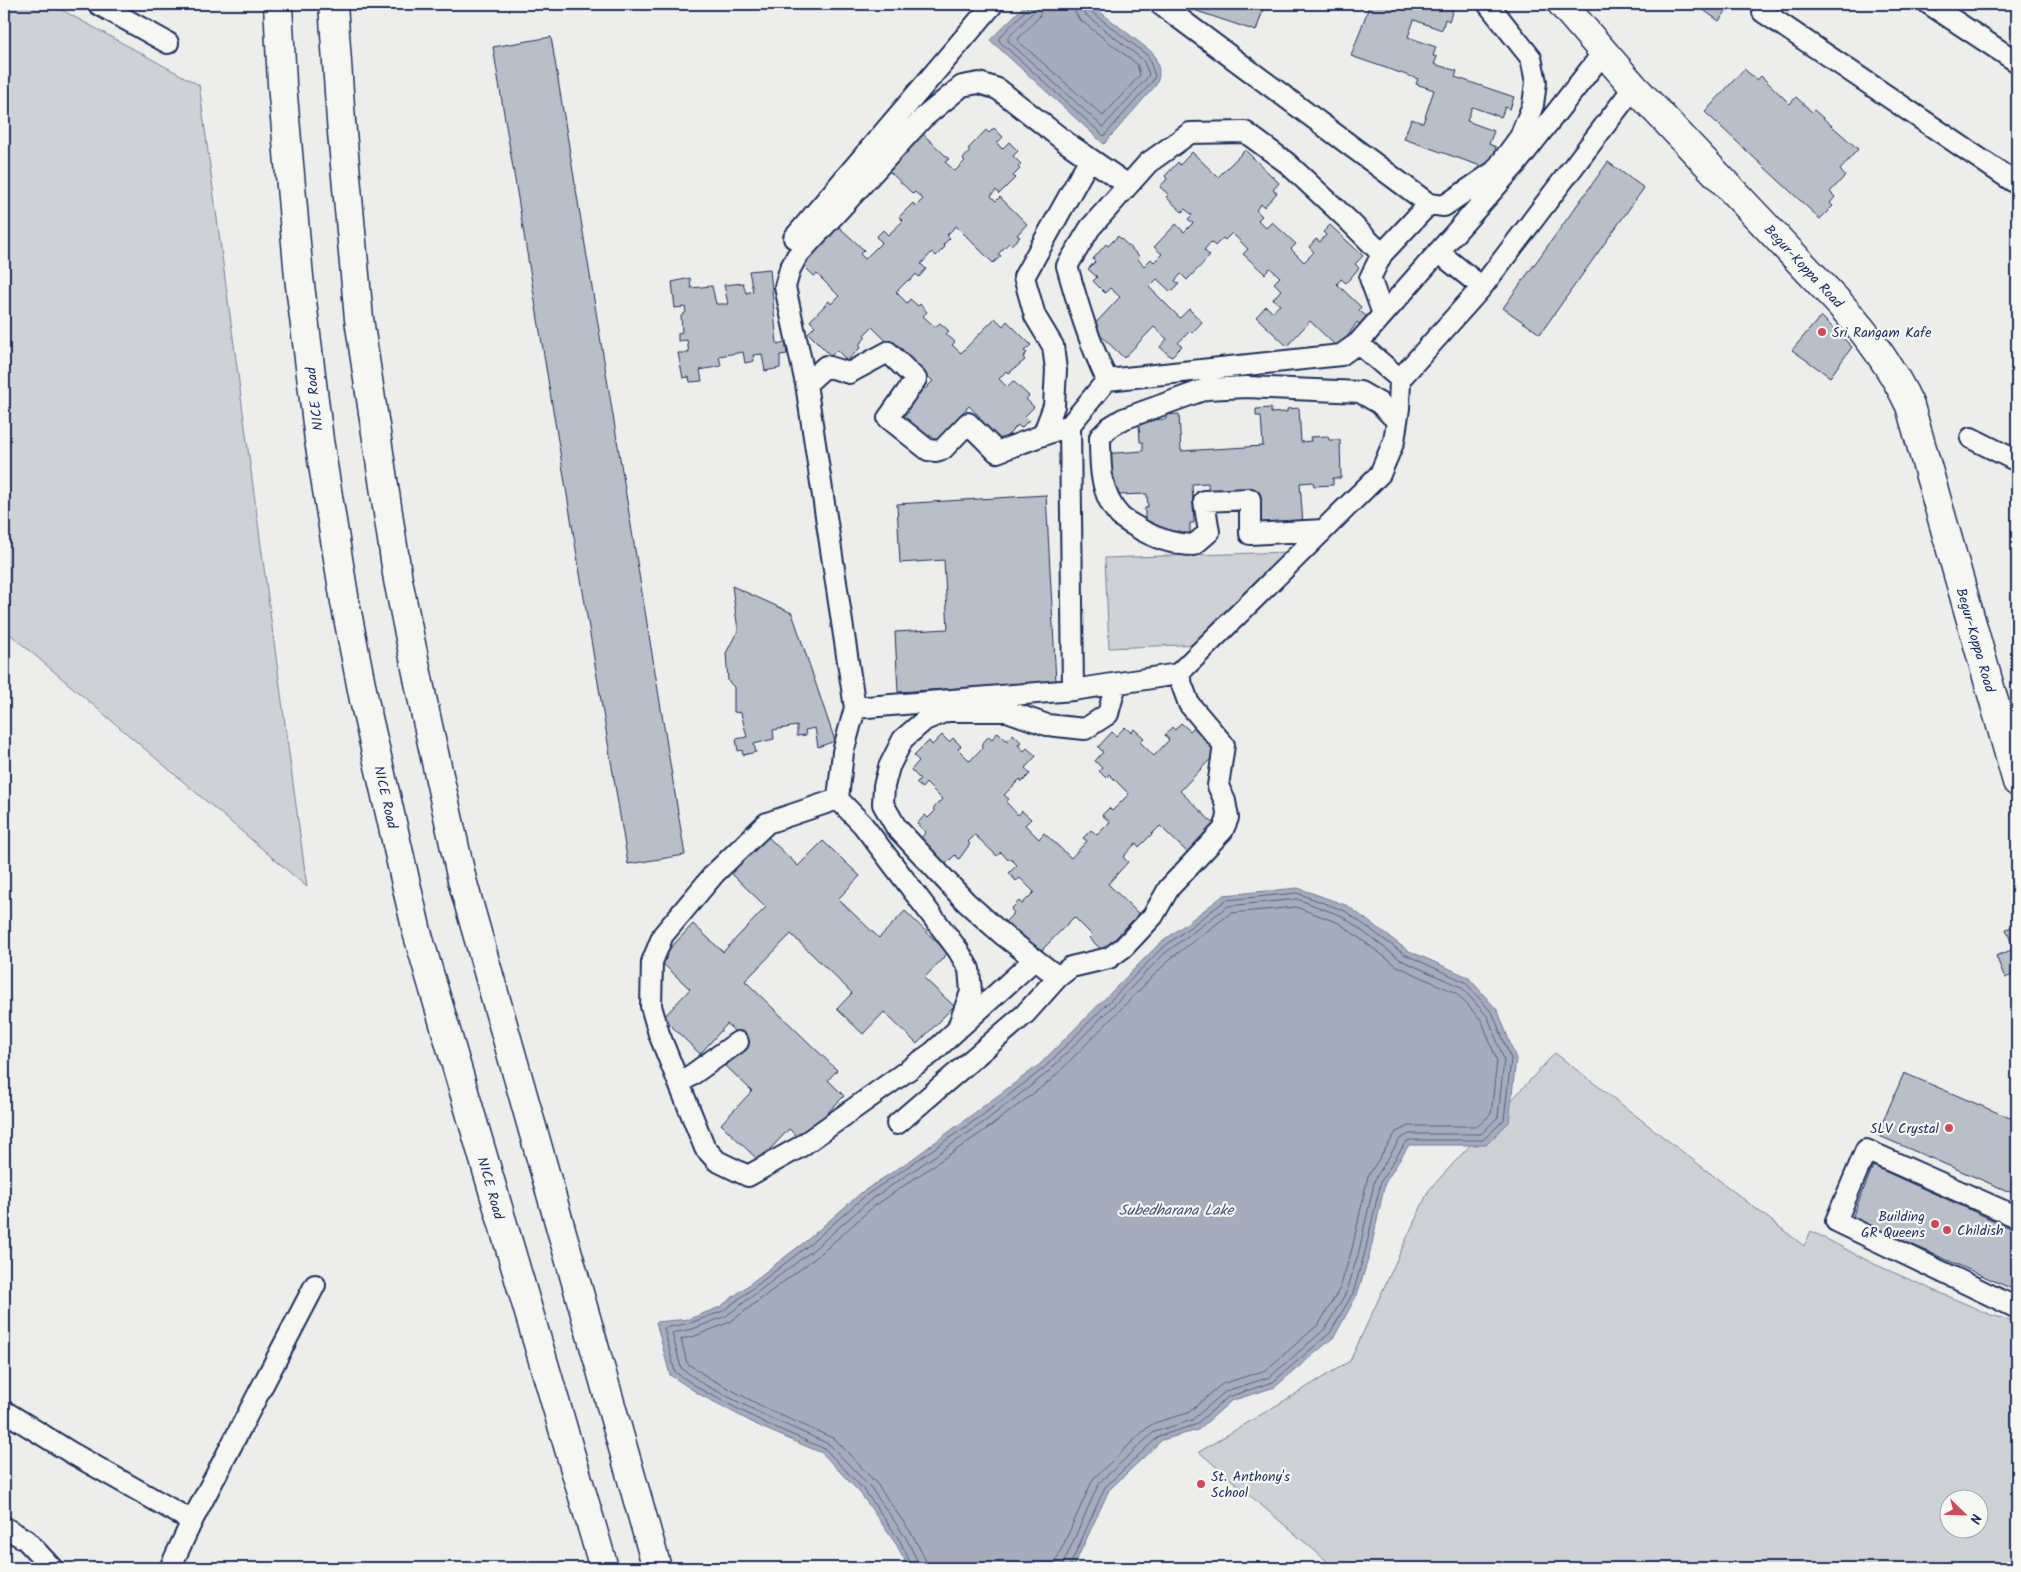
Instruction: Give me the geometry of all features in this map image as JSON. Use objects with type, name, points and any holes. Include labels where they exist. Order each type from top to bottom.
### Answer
[{"type":"main road","name":"NICE Road","points":[[278,4],[282,84],[299,277],[319,440],[345,602],[364,700],[417,932],[604,1568]]},
{"type":"main road","points":[[333,4],[341,121],[359,319],[398,580],[424,708],[462,880],[657,1568]]},
{"type":"main road","name":"Begur-Koppa Road","points":[[1562,4],[1634,87],[1818,279],[1863,330],[1895,375],[1910,406],[2017,782]]},
{"type":"street","points":[[98,4],[168,43]]},
{"type":"street","points":[[794,238],[993,4]]},
{"type":"street","points":[[1160,4],[1429,204],[1444,206],[1495,171],[1520,137],[1533,106],[1536,82],[1532,58],[1488,4]]},
{"type":"street","points":[[1930,4],[2017,62]]},
{"type":"street","points":[[1763,12],[2017,184]]},
{"type":"street","points":[[806,384],[826,366],[848,373],[888,352],[916,379],[888,418],[928,450],[936,451],[943,449],[968,423],[998,452],[1070,425],[1107,380],[1341,355],[1358,342],[1516,164],[1603,53]]},
{"type":"street","points":[[957,1030],[971,992],[969,969],[958,950],[862,825],[838,798],[843,752],[855,708],[806,384],[785,287],[790,269],[797,256],[922,118],[962,86],[979,83],[998,89],[1090,160],[1128,185]]},
{"type":"street","points":[[855,708],[1073,690],[1178,674],[1380,474],[1394,441],[1400,378],[1482,287],[1634,87]]},
{"type":"street","points":[[1107,380],[1090,344],[1078,309],[1068,266],[1090,228],[1148,163],[1190,133],[1245,132],[1287,163],[1382,254]]},
{"type":"street","points":[[1043,434],[1054,406],[1055,362],[1053,346],[1034,316],[1024,277],[1090,160]]},
{"type":"street","points":[[1383,314],[1370,278],[1382,254],[1429,204]]},
{"type":"street","points":[[1438,252],[1482,287]]},
{"type":"street","points":[[1358,342],[1400,378]]},
{"type":"street","points":[[1323,530],[1250,534],[1250,499],[1204,501],[1209,532],[1194,545],[1182,545],[1160,540],[1122,518],[1108,500],[1100,468],[1100,437],[1110,427],[1123,419],[1206,389],[1247,387],[1360,392],[1379,403],[1397,421]]},
{"type":"street","points":[[1070,425],[1073,690]]},
{"type":"street","points":[[1971,438],[2017,461]]},
{"type":"street","points":[[897,1124],[1025,1014],[1058,977],[1071,967],[1109,958],[1124,947],[1153,916],[1169,888],[1223,830],[1228,818],[1225,801],[1218,786],[1224,745],[1189,704],[1178,674]]},
{"type":"street","points":[[1058,977],[1003,935],[966,902],[896,827],[882,804],[884,786],[889,766],[904,739],[926,720],[947,711],[1007,712],[1047,725],[1085,729],[1108,714],[1116,684]]},
{"type":"street","points":[[2008,750],[2017,725]]},
{"type":"street","points":[[838,798],[767,823],[715,873],[663,935],[652,962],[651,1006],[704,1148],[717,1161],[748,1176],[800,1147],[932,1054],[1035,960]]},
{"type":"street","points":[[679,1084],[738,1042]]},
{"type":"street","points":[[2017,1217],[1866,1150],[1836,1221],[2017,1308]]},
{"type":"street","points":[[170,1568],[192,1521],[315,1285]]},
{"type":"street","points":[[4,1411],[70,1452],[192,1521]]},
{"type":"street","points":[[4,1527],[26,1540],[52,1568]]},
{"type":"shaded area","points":[[4,4],[51,4],[199,85],[307,887],[4,629]]},
{"type":"shaded area","points":[[1288,552],[1202,644],[1109,648],[1105,558]]},
{"type":"shaded area","points":[[1555,1053],[1804,1246],[1811,1231],[1874,1264],[1991,1315],[2017,1322],[2017,1568],[1335,1568],[1199,1452],[1350,1361],[1429,1190]]},
{"type":"water","points":[[1026,4],[1090,4],[1153,53],[1159,73],[1156,85],[1104,144],[990,40]]},
{"type":"water","name":"Subedharana Lake","points":[[1298,888],[1348,906],[1407,950],[1468,977],[1498,1011],[1516,1059],[1509,1122],[1486,1145],[1409,1145],[1385,1183],[1370,1253],[1357,1295],[1334,1337],[1275,1387],[1231,1401],[1198,1430],[1162,1440],[1109,1490],[1073,1568],[909,1568],[896,1544],[861,1494],[822,1453],[763,1428],[699,1394],[670,1375],[656,1322],[689,1319],[720,1307],[806,1241],[862,1192],[911,1160],[1039,1065],[1158,945],[1224,895]]},
{"type":"building","points":[[1176,4],[1265,4],[1256,31]]},
{"type":"building","points":[[1370,4],[1444,4],[1454,7],[1449,21],[1445,19],[1442,30],[1414,20],[1408,37],[1436,47],[1433,56],[1437,57],[1434,64],[1457,71],[1455,77],[1514,97],[1510,109],[1505,107],[1501,117],[1472,107],[1467,121],[1494,131],[1489,144],[1496,147],[1489,169],[1404,139],[1411,119],[1423,123],[1434,90],[1416,84],[1418,79],[1351,56]]},
{"type":"building","points":[[1695,4],[1731,4],[1719,21]]},
{"type":"building","points":[[551,37],[685,855],[628,864],[493,47]]},
{"type":"building","points":[[1744,69],[1757,80],[1761,76],[1790,104],[1796,97],[1812,112],[1814,110],[1858,149],[1840,170],[1845,176],[1830,192],[1835,197],[1830,203],[1833,206],[1820,219],[1705,112]]},
{"type":"building","points":[[994,128],[1003,137],[997,143],[1002,149],[1009,142],[1018,151],[1013,156],[1021,164],[1018,167],[1020,169],[1013,176],[1015,178],[999,194],[996,190],[991,196],[996,201],[1000,197],[1027,224],[1017,235],[1020,237],[1011,245],[1009,243],[998,254],[1001,256],[993,263],[956,226],[947,235],[950,238],[943,245],[945,247],[936,256],[932,252],[921,264],[926,269],[919,277],[916,274],[896,292],[907,303],[910,299],[918,306],[920,304],[927,312],[923,316],[935,327],[940,323],[949,331],[946,334],[955,342],[952,345],[961,353],[995,318],[1003,326],[1007,321],[1031,345],[1024,351],[1027,353],[1023,357],[1025,360],[1009,373],[1006,371],[999,379],[1007,387],[1013,381],[1029,396],[1026,399],[1034,407],[1025,416],[1029,420],[1021,428],[1018,425],[999,444],[976,421],[980,417],[969,406],[957,418],[962,422],[940,444],[930,435],[926,440],[903,417],[909,412],[902,405],[921,385],[925,389],[933,381],[922,371],[920,374],[872,327],[864,335],[866,337],[859,345],[861,347],[847,361],[837,350],[831,356],[808,333],[815,326],[810,321],[829,301],[831,304],[839,296],[817,274],[814,276],[803,265],[814,253],[810,248],[817,241],[822,245],[829,238],[823,232],[831,225],[836,230],[839,227],[864,250],[860,254],[865,259],[882,242],[876,237],[883,230],[888,235],[903,221],[899,217],[913,203],[916,206],[923,199],[915,192],[913,194],[888,170],[915,135],[919,138],[923,134],[949,159],[945,162],[955,171],[965,161],[963,159],[970,151],[968,149],[986,130],[989,133]]},
{"type":"building","points":[[1245,150],[1279,183],[1273,190],[1277,193],[1264,207],[1261,204],[1256,210],[1262,216],[1258,220],[1266,228],[1272,222],[1296,244],[1291,249],[1304,262],[1314,252],[1309,247],[1316,239],[1320,242],[1326,235],[1323,232],[1330,225],[1363,256],[1355,264],[1359,268],[1346,283],[1341,279],[1337,284],[1361,307],[1359,310],[1368,318],[1361,326],[1357,322],[1347,337],[1349,339],[1339,349],[1310,321],[1287,346],[1256,317],[1266,306],[1272,312],[1280,305],[1273,299],[1281,290],[1274,283],[1280,277],[1270,268],[1265,274],[1243,254],[1248,249],[1232,233],[1215,246],[1211,242],[1204,250],[1210,256],[1187,280],[1181,274],[1175,281],[1179,284],[1171,292],[1157,279],[1149,287],[1180,318],[1189,309],[1202,322],[1192,333],[1190,331],[1178,343],[1182,346],[1171,357],[1160,347],[1167,339],[1154,327],[1124,358],[1092,327],[1120,297],[1110,288],[1105,293],[1093,281],[1097,277],[1088,269],[1095,262],[1093,259],[1106,244],[1108,246],[1118,236],[1140,257],[1138,259],[1144,266],[1151,259],[1154,262],[1162,254],[1154,247],[1176,224],[1184,232],[1193,223],[1188,219],[1192,215],[1185,209],[1182,212],[1166,197],[1169,195],[1160,187],[1167,179],[1165,176],[1178,162],[1180,165],[1192,152],[1218,177]]},
{"type":"building","points":[[1608,162],[1644,188],[1540,334],[1503,308]]},
{"type":"building","points":[[770,269],[777,344],[785,342],[787,354],[780,355],[780,368],[765,371],[762,354],[753,355],[754,361],[745,363],[743,352],[719,356],[721,366],[700,370],[702,381],[690,382],[689,377],[683,378],[678,353],[689,353],[687,340],[678,341],[678,333],[682,332],[681,316],[686,312],[685,307],[675,308],[672,282],[690,278],[691,288],[712,286],[716,304],[728,304],[724,285],[743,283],[746,293],[753,291],[749,271]]},
{"type":"building","name":"Sri Rangam Kafe","points":[[1821,316],[1852,347],[1830,377],[1792,350]]},
{"type":"building","points":[[1271,408],[1271,413],[1287,412],[1287,409],[1299,408],[1301,442],[1311,441],[1310,437],[1328,436],[1329,440],[1340,440],[1341,478],[1333,478],[1333,485],[1314,486],[1313,482],[1300,483],[1303,525],[1261,527],[1261,517],[1256,517],[1260,502],[1259,491],[1209,495],[1208,483],[1192,484],[1194,523],[1190,523],[1190,534],[1181,534],[1181,531],[1150,533],[1150,523],[1145,523],[1145,508],[1148,507],[1147,494],[1115,495],[1102,454],[1143,451],[1143,442],[1140,442],[1139,423],[1152,416],[1152,420],[1166,419],[1166,415],[1179,414],[1181,451],[1263,446],[1261,416],[1256,416],[1256,409]]},
{"type":"building","points":[[1046,495],[1056,682],[898,692],[895,632],[948,629],[944,560],[900,563],[897,504]]},
{"type":"building","points":[[732,586],[792,613],[835,741],[818,747],[815,728],[805,730],[806,735],[797,736],[797,726],[773,730],[774,739],[754,744],[756,752],[743,755],[742,750],[738,751],[736,739],[747,737],[741,713],[734,712],[734,687],[728,681],[726,653],[738,630]]},
{"type":"building","points":[[1181,723],[1190,731],[1196,725],[1205,733],[1202,737],[1209,744],[1212,741],[1220,749],[1180,791],[1216,826],[1189,854],[1160,826],[1139,847],[1136,843],[1123,857],[1128,862],[1108,884],[1139,914],[1103,951],[1089,938],[1092,935],[1074,917],[1041,951],[1031,943],[1028,946],[1023,941],[1026,938],[1017,930],[1014,933],[1004,923],[1014,913],[1011,909],[1019,901],[1022,904],[1034,892],[1020,878],[1016,881],[1009,873],[1017,865],[1010,858],[1008,860],[1001,852],[997,856],[975,835],[968,842],[970,844],[959,859],[955,855],[946,864],[920,839],[926,832],[917,824],[925,815],[928,818],[935,811],[933,809],[942,799],[926,783],[922,788],[916,783],[920,779],[911,770],[919,761],[914,756],[929,741],[932,745],[942,735],[949,742],[953,738],[961,746],[958,749],[970,761],[983,747],[981,745],[989,736],[992,739],[998,732],[1007,741],[1013,734],[1021,742],[1018,745],[1024,751],[1027,748],[1036,756],[1025,768],[1030,774],[1022,782],[1020,779],[1004,795],[1009,799],[1006,802],[1018,815],[1022,811],[1031,819],[1025,825],[1039,839],[1044,833],[1071,858],[1087,841],[1083,838],[1091,830],[1097,835],[1110,822],[1102,815],[1109,808],[1112,811],[1129,794],[1109,774],[1106,778],[1099,771],[1102,768],[1095,761],[1103,752],[1098,747],[1112,732],[1116,736],[1125,727],[1131,733],[1134,729],[1144,738],[1140,742],[1154,756],[1169,740],[1165,735],[1172,727],[1175,730]]},
{"type":"building","points":[[767,836],[798,866],[823,841],[860,876],[838,899],[879,938],[905,911],[948,953],[924,978],[954,1006],[917,1044],[884,1012],[863,1034],[837,1009],[852,993],[791,934],[745,981],[837,1070],[828,1080],[844,1096],[801,1140],[789,1129],[759,1161],[721,1124],[752,1091],[726,1066],[748,1044],[727,1024],[700,1054],[663,1018],[690,989],[659,960],[693,924],[723,952],[766,907],[731,873]]},
{"type":"building","points":[[2017,925],[2017,973],[2005,978],[1996,956],[2014,949],[2006,929]]},
{"type":"building","name":"SLV Crystal","points":[[1904,1073],[2017,1121],[2017,1195],[1877,1135]]},
{"type":"building","name":"Building GR Queens","points":[[1873,1166],[2017,1231],[2017,1291],[1852,1218]]},
{"type":"place","name":"Sri Rangam Kafe","points":[[1822,332]]},
{"type":"place","name":"SLV Crystal","points":[[1949,1128]]},
{"type":"place","name":"Building GR Queens","points":[[1935,1224]]},
{"type":"place","name":"Childish","points":[[1947,1230]]},
{"type":"place","name":"St. Anthony's School","points":[[1201,1484]]}]
